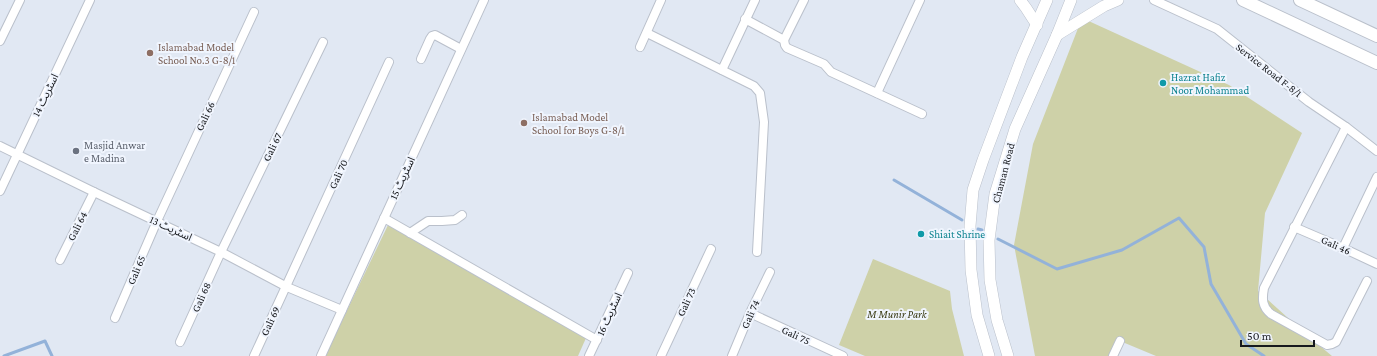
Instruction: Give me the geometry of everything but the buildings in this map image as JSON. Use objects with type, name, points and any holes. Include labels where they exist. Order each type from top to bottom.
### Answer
[{"type":"main road","points":[[1243,0],[1377,63]]},
{"type":"main road","points":[[1300,0],[1377,36]]},
{"type":"street","points":[[0,42],[20,0]]},
{"type":"street","name":"اسٹریٹ 14","points":[[0,191],[90,0]]},
{"type":"street","name":"اسٹریٹ 15","points":[[321,356],[484,0]]},
{"type":"street","points":[[640,47],[661,0]]},
{"type":"street","points":[[722,70],[755,0]]},
{"type":"street","points":[[804,0],[784,40],[787,48],[824,64],[831,72],[922,114]]},
{"type":"street","points":[[877,93],[920,0]]},
{"type":"street","points":[[1020,0],[1037,25]]},
{"type":"street","name":"Chaman Road","points":[[989,356],[977,315],[972,270],[970,226],[973,190],[1022,56],[1047,0]]},
{"type":"street","name":"Chaman Road","points":[[1008,356],[997,320],[990,280],[989,240],[995,194],[1015,129],[1071,0]]},
{"type":"street","points":[[1057,35],[1104,6],[1118,0]]},
{"type":"street","name":"Service Road F-8/1","points":[[1154,0],[1217,29],[1309,102],[1346,127],[1377,151]]},
{"type":"street","name":"Gali 66","points":[[157,221],[254,12]]},
{"type":"street","points":[[745,20],[784,40]]},
{"type":"street","points":[[647,33],[754,86],[760,93],[764,122],[758,252]]},
{"type":"street","points":[[421,59],[430,39],[435,35],[461,49]]},
{"type":"street","name":"Gali 67","points":[[221,252],[323,42]]},
{"type":"street","name":"Gali 70","points":[[287,287],[389,62]]},
{"type":"street","points":[[1346,127],[1264,288],[1262,301],[1266,310],[1271,314],[1327,345],[1336,342],[1367,281]]},
{"type":"street","name":"اسٹریٹ 13","points":[[0,146],[221,252],[287,287],[342,310]]},
{"type":"street","points":[[1343,248],[1377,177]]},
{"type":"street","name":"Gali 64","points":[[60,260],[94,192]]},
{"type":"street","points":[[410,233],[428,221],[455,220],[462,215]]},
{"type":"street","points":[[384,218],[597,340]]},
{"type":"street","name":"Gali 65","points":[[115,318],[157,221]]},
{"type":"street","name":"Gali 46","points":[[1294,227],[1377,264]]},
{"type":"street","name":"Gali 73","points":[[661,356],[711,249]]},
{"type":"street","name":"Gali 68","points":[[180,342],[221,252]]},
{"type":"street","name":"Gali 74","points":[[732,356],[750,313],[770,272]]},
{"type":"street","name":"اسٹریٹ 16","points":[[590,356],[628,273]]},
{"type":"street","name":"Gali 69","points":[[254,356],[287,287]]},
{"type":"street","name":"Gali 75","points":[[750,313],[843,356]]},
{"type":"street","points":[[1113,356],[1120,341]]},
{"type":"green space","points":[[1082,18],[1229,85],[1302,133],[1265,213],[1258,291],[1332,356],[1156,356],[1120,341],[1112,356],[1035,356],[1014,245],[1033,144]]},
{"type":"green space","points":[[389,223],[586,338],[578,356],[325,356]]},
{"type":"green space","name":"M Munir Park","points":[[873,259],[950,291],[952,309],[964,356],[865,356],[839,345]]},
{"type":"waterway","points":[[894,180],[962,220]]},
{"type":"waterway","points":[[998,239],[1057,269],[1122,250],[1179,218],[1204,247],[1211,284],[1246,344],[1264,356]]},
{"type":"waterway","points":[[978,229],[982,230]]},
{"type":"waterway","points":[[4,356],[45,341],[52,356]]},
{"type":"place","name":"Islamabad Model School No.3 G-8/1","points":[[150,53]]},
{"type":"place","name":"Hazrat Hafiz Noor Mohammad","points":[[1163,83]]},
{"type":"place","name":"Islamabad Model School for Boys G-8/1","points":[[524,123]]},
{"type":"place","name":"Masjid Anwar e Madina","points":[[76,151]]},
{"type":"place","name":"Shiait Shrine","points":[[921,234]]}]
